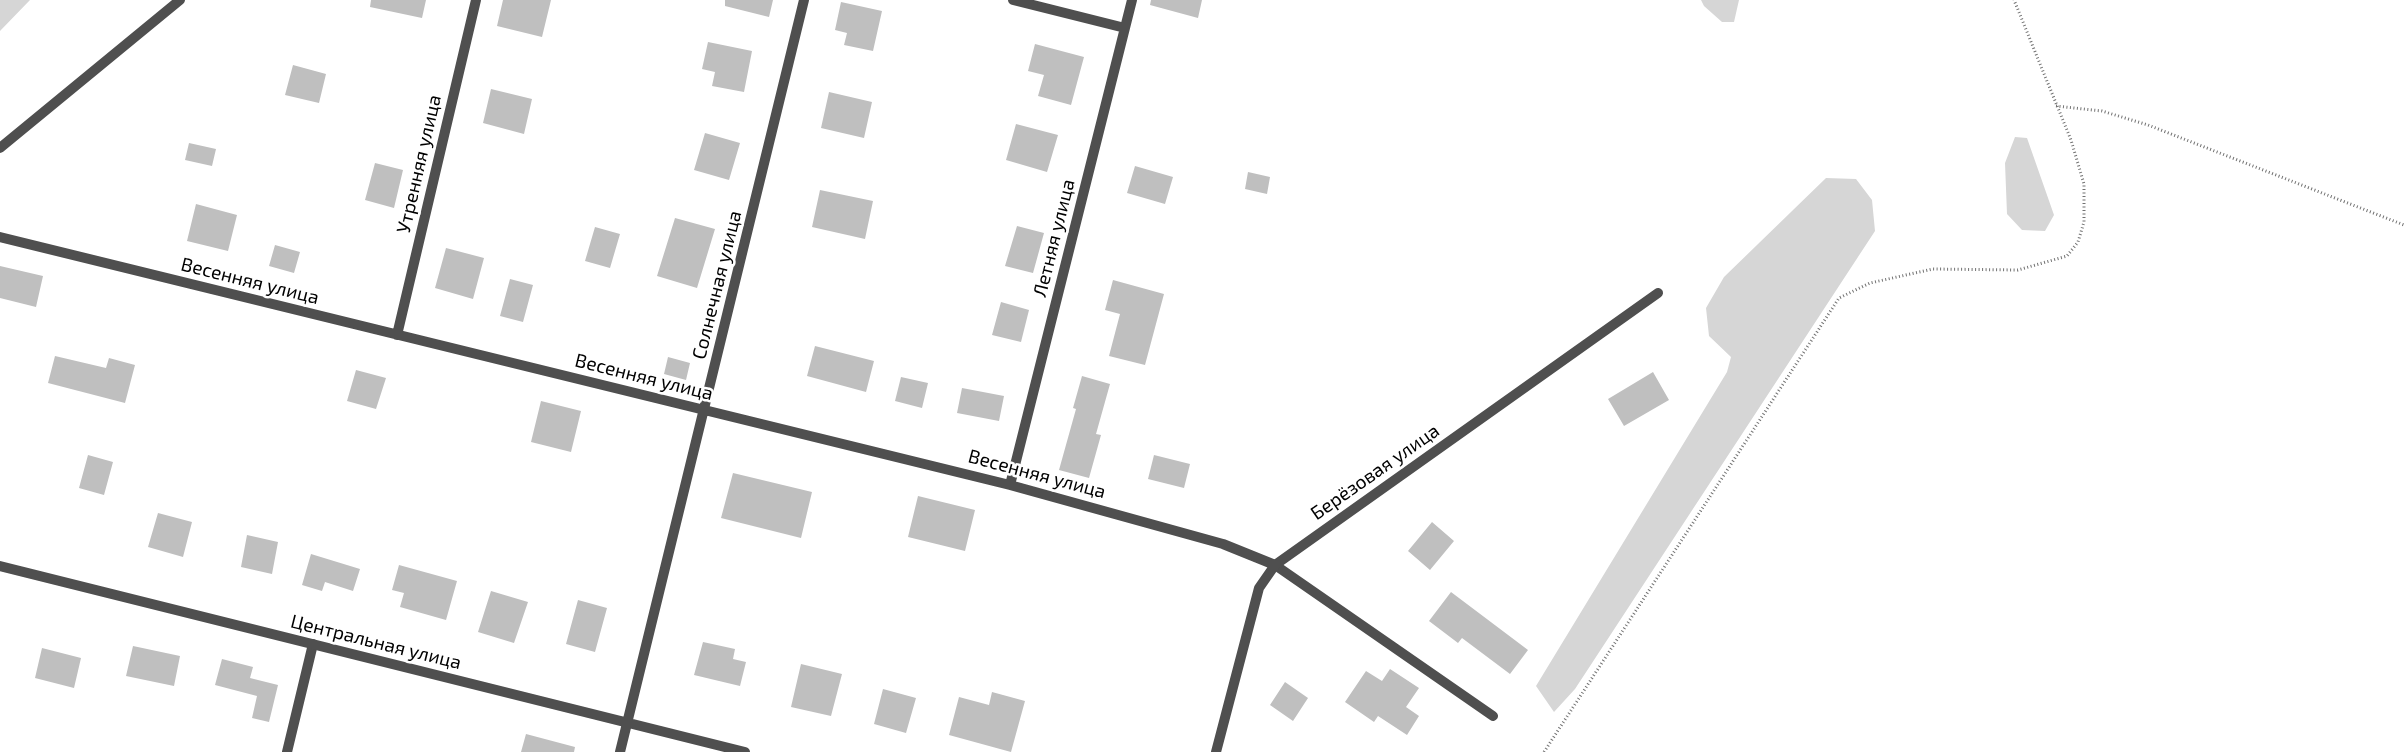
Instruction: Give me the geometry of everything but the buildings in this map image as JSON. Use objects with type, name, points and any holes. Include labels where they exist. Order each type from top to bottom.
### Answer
[{"type":"street","points":[[0,148],[180,0]]},
{"type":"street","name":"Утренняя улица","points":[[397,335],[476,0]]},
{"type":"street","name":"Солнечная улица","points":[[620,752],[804,0]]},
{"type":"street","points":[[1013,0],[1125,28]]},
{"type":"street","name":"Летняя улица","points":[[1010,484],[1132,0]]},
{"type":"street","name":"Весенняя улица","points":[[0,237],[1010,484],[1197,536],[1275,565],[1493,716]]},
{"type":"street","name":"Берёзовая улица","points":[[1216,752],[1259,588],[1275,565],[1658,293]]},
{"type":"street","name":"Центральная улица","points":[[0,566],[744,752]]},
{"type":"street","points":[[287,752],[313,644]]},
{"type":"path","points":[[1544,752],[1839,298],[1870,283],[1933,269],[2018,270],[2067,256],[2078,242],[2084,222],[2084,184],[2071,140],[2014,0]]},
{"type":"path","points":[[2056,106],[2102,111],[2148,125],[2404,225]]},
{"type":"shaded area","points":[[0,0],[30,0],[0,31]]},
{"type":"shaded area","points":[[1701,0],[1739,0],[1734,22],[1722,22],[1704,6]]},
{"type":"shaded area","points":[[2015,137],[2027,138],[2054,215],[2045,231],[2022,230],[2007,214],[2005,163]]},
{"type":"shaded area","points":[[1826,178],[1856,179],[1872,200],[1875,231],[1575,689],[1554,712],[1536,686],[1727,372],[1731,357],[1709,336],[1706,308],[1724,277]]}]
